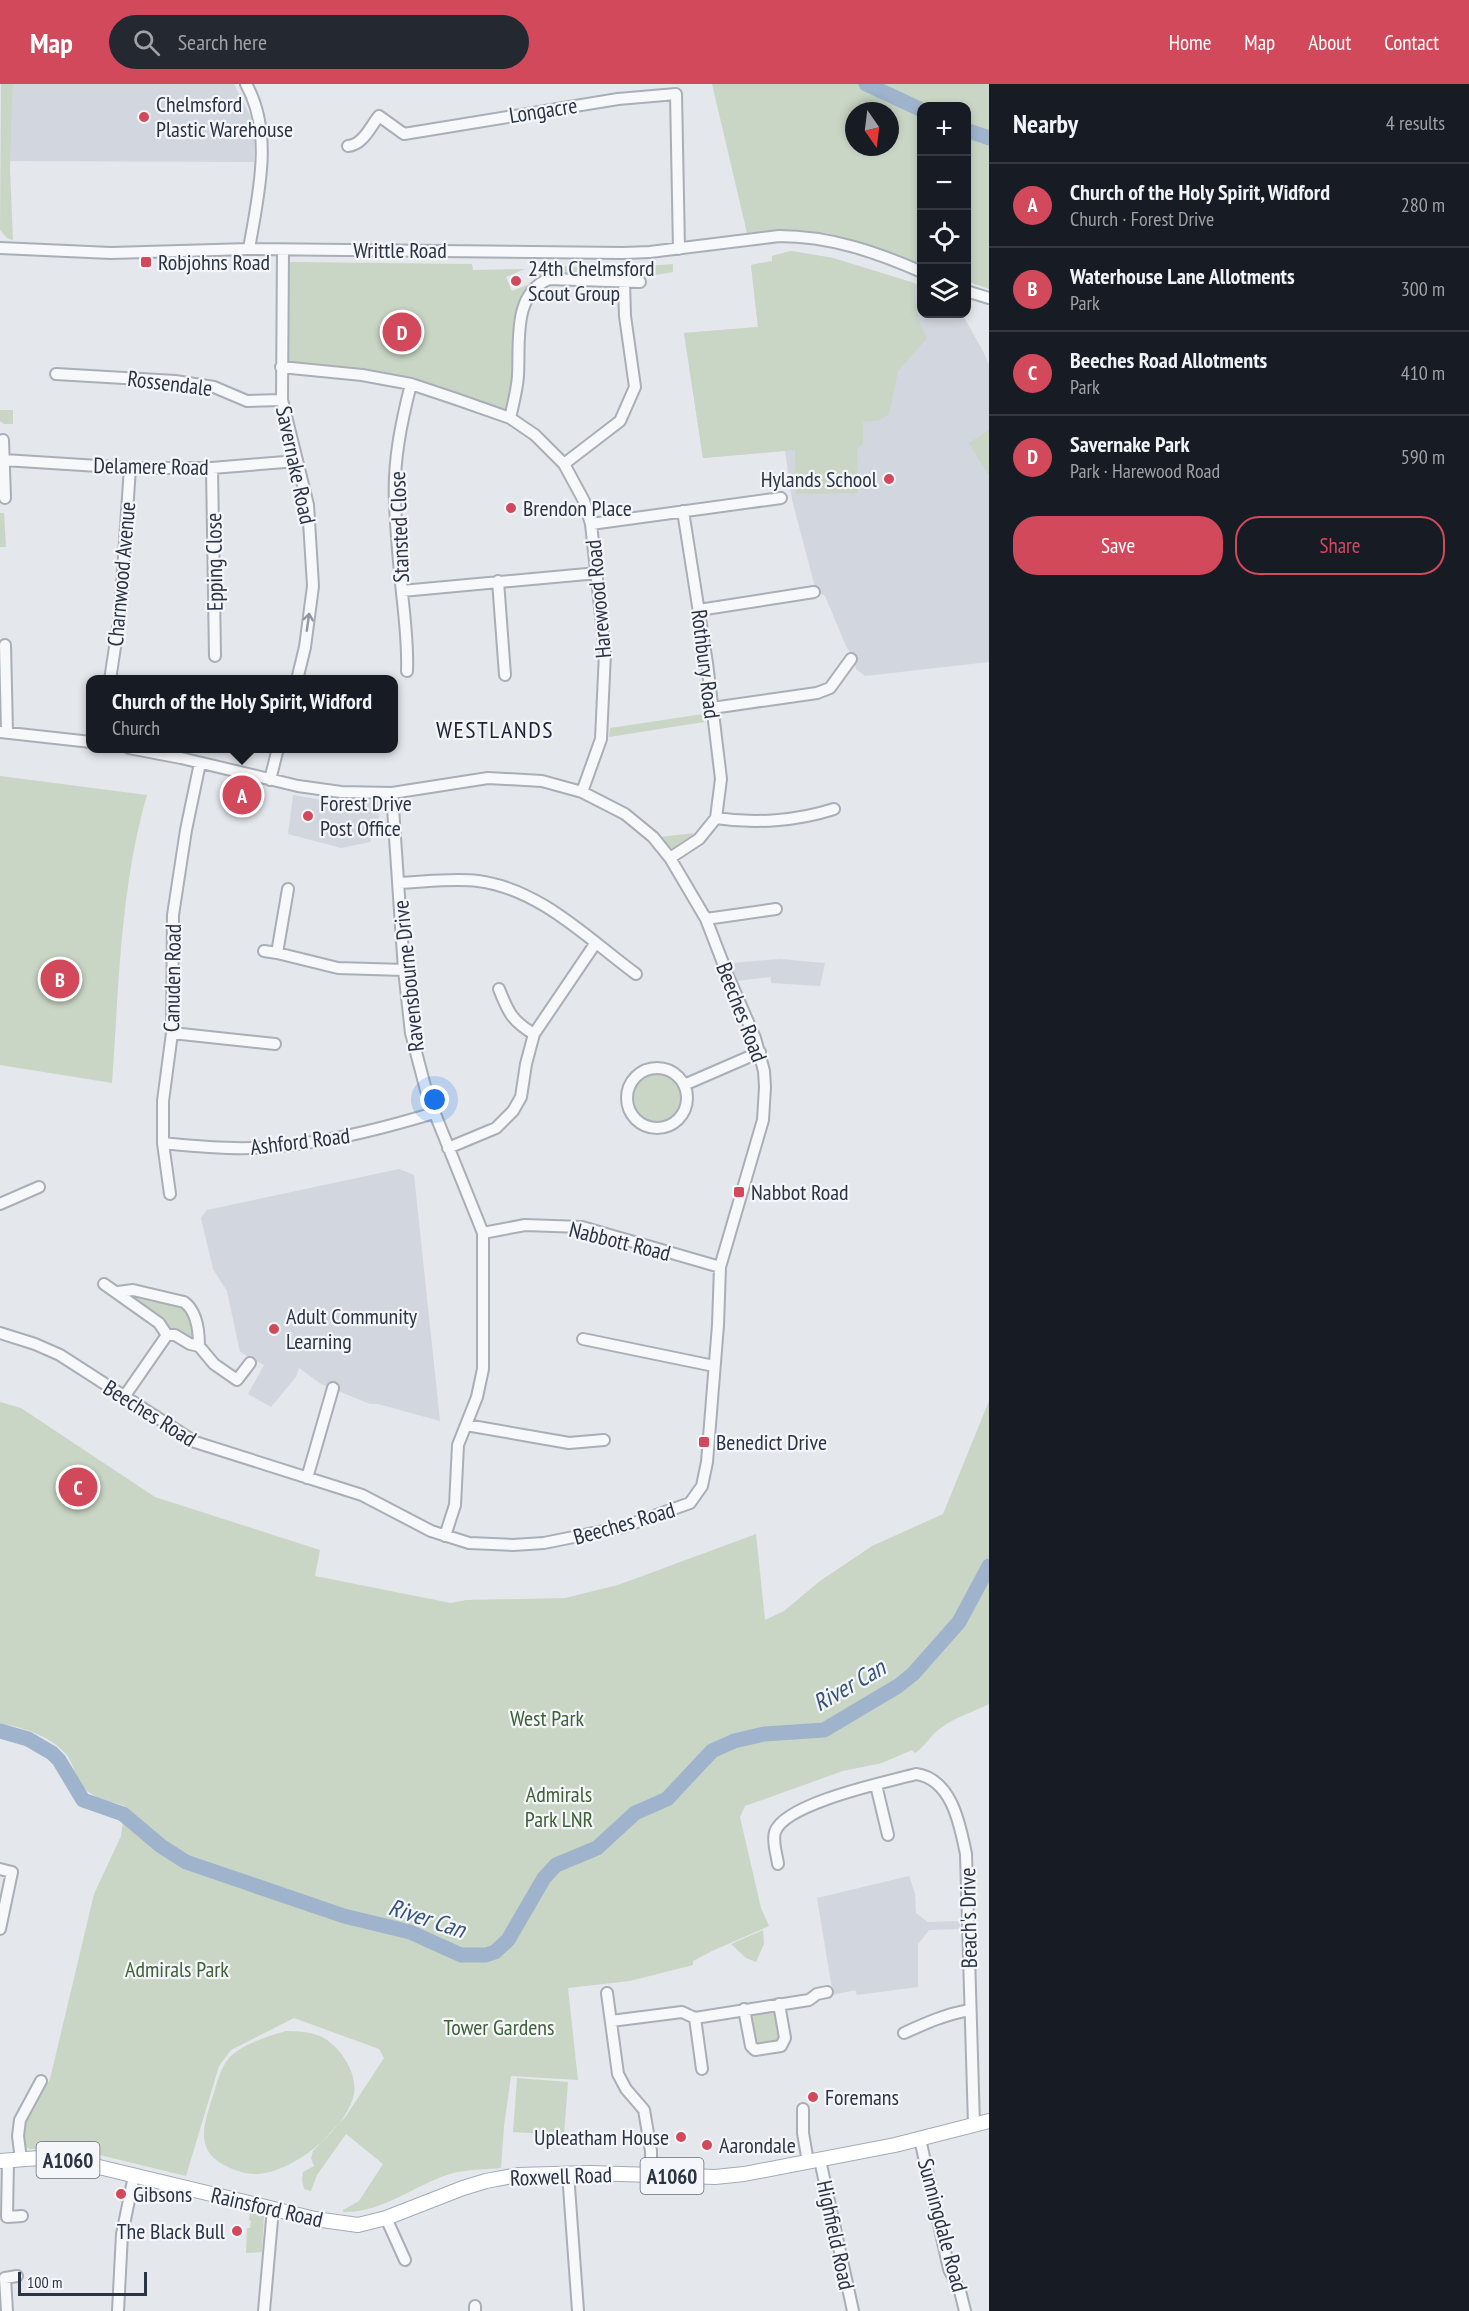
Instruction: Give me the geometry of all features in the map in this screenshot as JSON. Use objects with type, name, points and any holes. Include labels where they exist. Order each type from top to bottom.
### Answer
[{"type":"main road","name":"Roxwell Road","points":[[358,2225],[386,2218],[486,2181],[518,2175],[568,2173],[715,2177],[744,2174],[920,2139],[989,2121]]},
{"type":"main road","name":"Rainsford Road","points":[[9,2160],[50,2158],[74,2161],[315,2219],[358,2225]]},
{"type":"street","points":[[246,84],[258,107],[262,138],[249,249]]},
{"type":"street","name":"Longacre","points":[[348,146],[356,145],[361,141],[379,116],[404,134],[618,99],[676,94],[679,249]]},
{"type":"street","name":"Writtle Road","points":[[0,248],[111,253],[249,249],[623,253],[679,249],[780,236],[799,236],[839,242],[917,271]]},
{"type":"street","name":"Savernake Road","points":[[283,250],[281,368],[283,405],[308,505],[313,586],[305,647],[298,675]]},
{"type":"street","points":[[510,418],[518,380],[519,326],[526,299],[537,284],[549,279],[640,282]]},
{"type":"street","points":[[564,464],[620,421],[635,387],[625,316],[624,282]]},
{"type":"street","points":[[971,293],[989,298]]},
{"type":"street","name":"Harewood Road","points":[[281,368],[340,372],[411,384],[510,418],[540,440],[564,464],[584,501],[591,524],[605,653],[602,729],[598,751],[582,792]]},
{"type":"street","name":"Rossendale","points":[[56,374],[175,381],[214,387],[247,401],[283,405]]},
{"type":"street","name":"Stansted Close","points":[[407,671],[408,648],[395,501],[395,474],[399,437],[411,384]]},
{"type":"street","points":[[3,440],[5,498]]},
{"type":"street","name":"Delamere Road","points":[[4,460],[130,468],[212,468],[297,461]]},
{"type":"street","name":"Charnwood Avenue","points":[[111,675],[120,614],[130,468]]},
{"type":"street","name":"Epping Close","points":[[212,468],[215,656]]},
{"type":"street","points":[[591,524],[782,498]]},
{"type":"street","name":"Rothbury Road","points":[[683,511],[699,610],[721,779],[716,818]]},
{"type":"street","points":[[402,591],[597,573]]},
{"type":"street","points":[[498,581],[505,675]]},
{"type":"street","points":[[699,610],[814,592]]},
{"type":"street","points":[[5,645],[3,732],[86,742]]},
{"type":"street","points":[[712,708],[817,693],[830,688],[851,659]]},
{"type":"street","name":"Beeches Road","points":[[0,1334],[35,1344],[60,1355],[195,1442],[375,1500],[445,1536],[469,1543],[513,1545],[544,1543],[623,1527],[690,1503],[702,1486],[707,1462],[720,1267],[763,1120],[765,1087],[760,1052],[706,919],[670,858],[653,837],[625,814],[582,792],[542,781],[506,777],[474,779],[392,793],[322,790],[153,753]]},
{"type":"street","points":[[270,780],[277,753]]},
{"type":"street","name":"Canuden Road","points":[[170,1194],[163,1143],[163,1101],[172,1033],[173,915],[186,830],[200,763]]},
{"type":"street","name":"Ravensbourne Drive","points":[[392,793],[404,970],[411,1033],[420,1073],[434,1113],[483,1233],[483,1369],[477,1397],[458,1445],[455,1505],[445,1536]]},
{"type":"street","points":[[670,858],[699,839],[716,818],[745,822],[820,813],[834,809]]},
{"type":"street","points":[[399,883],[460,880],[478,881],[512,889],[544,906],[636,974]]},
{"type":"street","points":[[277,953],[288,889]]},
{"type":"street","points":[[706,919],[776,909]]},
{"type":"street","points":[[448,1148],[496,1128],[513,1111],[521,1097],[534,1034],[595,944]]},
{"type":"street","points":[[264,951],[338,968],[404,970]]},
{"type":"street","points":[[499,989],[507,1011],[518,1025],[534,1034]]},
{"type":"street","points":[[507,1011],[515,1000]]},
{"type":"street","points":[[172,1033],[276,1044]]},
{"type":"street","points":[[684,1085],[760,1052]]},
{"type":"street","points":[[662,1068],[679,1077],[684,1085],[687,1095],[682,1114],[666,1126],[657,1128],[646,1126],[631,1113],[628,1104],[630,1085],[643,1071],[662,1068]]},
{"type":"street","name":"Ashford Road","points":[[163,1143],[224,1148],[282,1146],[351,1135],[434,1113]]},
{"type":"street","points":[[0,1204],[39,1187]]},
{"type":"street","name":"Nabbott Road","points":[[483,1233],[525,1226],[582,1227],[720,1267]]},
{"type":"street","points":[[104,1284],[159,1323],[167,1335]]},
{"type":"street","points":[[118,1292],[133,1290],[189,1305],[194,1314],[199,1346]]},
{"type":"street","points":[[167,1335],[175,1335],[190,1344],[199,1346],[214,1364],[237,1380],[250,1363]]},
{"type":"street","points":[[124,1397],[167,1335]]},
{"type":"street","points":[[583,1340],[714,1366]]},
{"type":"street","points":[[307,1478],[333,1388]]},
{"type":"street","points":[[466,1425],[569,1443],[604,1440]]},
{"type":"street","name":"Beach's Drive","points":[[778,1864],[775,1832],[783,1820],[838,1795],[916,1774],[925,1775],[947,1793],[961,1831],[966,1854],[974,2126]]},
{"type":"street","points":[[876,1785],[888,1835]]},
{"type":"street","points":[[0,1869],[12,1872],[0,1929]]},
{"type":"street","points":[[611,2021],[681,2012],[695,2018],[809,2000],[817,1994],[827,1992]]},
{"type":"street","points":[[607,1993],[618,2074],[626,2089],[644,2110],[649,2129],[651,2175]]},
{"type":"street","points":[[744,2009],[751,2046],[755,2050],[781,2046],[785,2038],[779,2004]]},
{"type":"street","points":[[904,2033],[943,2016],[970,2010]]},
{"type":"street","points":[[695,2018],[702,2069]]},
{"type":"street","points":[[22,2216],[7,2217],[9,2160],[18,2136],[20,2120],[41,2080]]},
{"type":"street","points":[[803,2109],[803,2133],[814,2161]]},
{"type":"street","name":"Sunningdale Road","points":[[920,2139],[949,2270],[960,2290],[965,2311]]},
{"type":"street","name":"Highfield Road","points":[[814,2161],[853,2311]]},
{"type":"street","points":[[568,2173],[578,2311]]},
{"type":"street","points":[[118,2311],[122,2234],[134,2176]]},
{"type":"street","points":[[264,2311],[273,2208]]},
{"type":"street","points":[[386,2218],[405,2253]]},
{"type":"street","points":[[7,2311],[2,2278],[17,2276]]},
{"type":"shaded area","points":[[13,84],[234,84],[254,123],[254,162],[10,161]]},
{"type":"shaded area","name":"Hylands School","points":[[791,251],[833,258],[914,283],[917,285],[917,318],[964,318],[983,351],[989,365],[989,662],[865,676],[856,669],[853,657],[825,596],[816,591],[792,500],[785,451],[703,458],[684,333],[758,327],[751,265],[772,261],[772,256]]},
{"type":"shaded area","points":[[293,795],[341,803],[378,800],[379,819],[370,820],[371,842],[341,848],[288,834]]},
{"type":"shaded area","points":[[780,959],[825,963],[820,986],[771,983],[771,977],[737,981],[731,963]]},
{"type":"shaded area","points":[[399,1169],[414,1175],[440,1421],[378,1404],[370,1404],[321,1384],[299,1368],[296,1377],[271,1407],[248,1394],[264,1365],[240,1352],[227,1291],[213,1269],[201,1218],[207,1210]]},
{"type":"shaded area","points":[[909,1876],[915,1894],[916,1913],[928,1922],[960,1921],[960,1929],[929,1930],[918,1944],[918,1987],[857,1995],[855,1990],[833,1995],[817,1898]]},
{"type":"green space","points":[[1,84],[13,84],[10,169],[13,240],[7,238],[0,230]]},
{"type":"green space","points":[[712,84],[989,84],[989,289],[971,282],[971,102],[917,102],[917,264],[827,233],[781,230],[747,233]]},
{"type":"green space","points":[[791,251],[833,258],[914,283],[917,318],[927,338],[898,371],[889,414],[880,420],[863,422],[863,444],[857,449],[858,493],[796,494],[795,450],[703,458],[684,333],[758,327],[751,265],[772,261],[772,256]]},
{"type":"green space","points":[[290,262],[472,264],[473,270],[525,269],[506,277],[512,291],[529,284],[519,303],[515,380],[509,411],[425,382],[373,370],[291,363],[287,358]]},
{"type":"green space","points":[[673,264],[673,272],[643,277],[540,278],[537,271],[545,266],[621,268]]},
{"type":"green space","points":[[0,410],[13,410],[13,424],[4,424],[0,421]]},
{"type":"green space","points":[[989,430],[989,476],[969,443]]},
{"type":"green space","points":[[0,513],[4,513],[6,547],[0,547]]},
{"type":"green space","points":[[703,714],[704,722],[609,737],[610,728]]},
{"type":"green space","points":[[0,776],[147,795],[138,830],[126,902],[112,1083],[0,1065]]},
{"type":"green space","points":[[695,833],[674,848],[669,848],[659,837]]},
{"type":"green space","points":[[657,1072],[667,1074],[675,1080],[681,1088],[683,1098],[681,1108],[675,1116],[667,1122],[657,1124],[647,1122],[639,1116],[633,1108],[631,1098],[633,1088],[639,1080],[647,1074]]},
{"type":"green space","points":[[134,1294],[154,1302],[176,1302],[189,1312],[188,1316],[195,1338],[190,1340],[170,1331],[131,1298]]},
{"type":"green space","name":"Admirals Park LNR","points":[[989,1401],[989,1557],[980,1577],[989,1582],[989,1704],[942,1727],[915,1753],[912,1750],[882,1763],[843,1771],[745,1806],[740,1817],[761,1908],[769,1926],[712,1951],[693,1961],[693,1965],[630,1981],[568,1988],[578,2080],[511,2076],[501,2168],[453,2173],[383,2204],[343,2212],[359,2201],[383,2164],[346,2134],[317,2175],[311,2191],[304,2189],[303,2172],[314,2166],[311,2158],[313,2151],[346,2116],[384,2058],[379,2049],[294,2018],[231,2050],[219,2066],[186,2176],[75,2149],[30,2149],[25,2146],[24,2124],[50,2079],[94,1894],[121,1836],[125,1806],[98,1797],[85,1789],[78,1780],[66,1754],[53,1742],[26,1730],[0,1724],[0,1402],[21,1408],[155,1497],[320,1550],[315,1576],[451,1603],[466,1600],[565,1598],[618,1585],[756,1534],[765,1620],[784,1611],[820,1581],[872,1546],[943,1514]]},
{"type":"green space","points":[[763,1930],[764,1944],[756,1962],[746,1958],[731,1944]]},
{"type":"green space","points":[[775,2009],[781,2042],[755,2046],[751,2013]]},
{"type":"green space","points":[[286,2031],[318,2035],[336,2048],[351,2072],[354,2081],[353,2098],[339,2124],[327,2137],[300,2158],[270,2172],[252,2174],[234,2170],[213,2158],[205,2142],[205,2124],[219,2076],[234,2053],[263,2038]]},
{"type":"green space","points":[[517,2078],[568,2082],[564,2135],[513,2132]]},
{"type":"green space","points":[[250,2213],[264,2216],[262,2252],[246,2253]]},
{"type":"waterway","points":[[866,84],[917,108]]},
{"type":"waterway","points":[[971,132],[989,138]]},
{"type":"waterway","name":"River Can","points":[[0,1731],[28,1739],[52,1753],[59,1760],[83,1800],[123,1814],[161,1846],[186,1862],[344,1916],[410,1932],[461,1955],[486,1955],[495,1952],[508,1940],[544,1878],[556,1865],[597,1848],[635,1813],[667,1799],[712,1751],[734,1741],[764,1734],[824,1730],[898,1686],[913,1674],[959,1622],[989,1566]]},
{"type":"waterway","name":"River Can","points":[[984,1578],[989,1577]]},
{"type":"place","name":"Chelmsford Plastic Warehouse","points":[[144,117]]},
{"type":"place","name":"Robjohns Road","points":[[146,262]]},
{"type":"place","name":"24th Chelmsford Scout Group","points":[[516,281]]},
{"type":"place","name":"Savernake Park","points":[[402,332]]},
{"type":"place","name":"Hylands School","points":[[889,479]]},
{"type":"place","name":"Brendon Place","points":[[511,508]]},
{"type":"place","name":"Church of the Holy Spirit, Widford","points":[[242,795]]},
{"type":"place","name":"Forest Drive Post Office","points":[[308,816]]},
{"type":"place","name":"Waterhouse Lane Allotments","points":[[60,979]]},
{"type":"place","name":"Nabbot Road","points":[[739,1192]]},
{"type":"place","name":"Adult Community Learning","points":[[274,1329]]},
{"type":"place","name":"Benedict Drive","points":[[704,1442]]},
{"type":"place","name":"Beeches Road Allotments","points":[[78,1487]]},
{"type":"place","name":"Foremans","points":[[813,2097]]},
{"type":"place","name":"Upleatham House","points":[[681,2137]]},
{"type":"place","name":"Aarondale","points":[[707,2145]]},
{"type":"place","name":"Gibsons","points":[[121,2194]]},
{"type":"place","name":"The Black Bull","points":[[237,2231]]},
{"type":"district","name":"WESTLANDS","points":[[495,729]]},
{"type":"park label","name":"West Park","points":[[547,1718]]},
{"type":"park label","name":"Admirals Park","points":[[177,1969]]},
{"type":"park label","name":"Tower Gardens","points":[[499,2027]]}]
